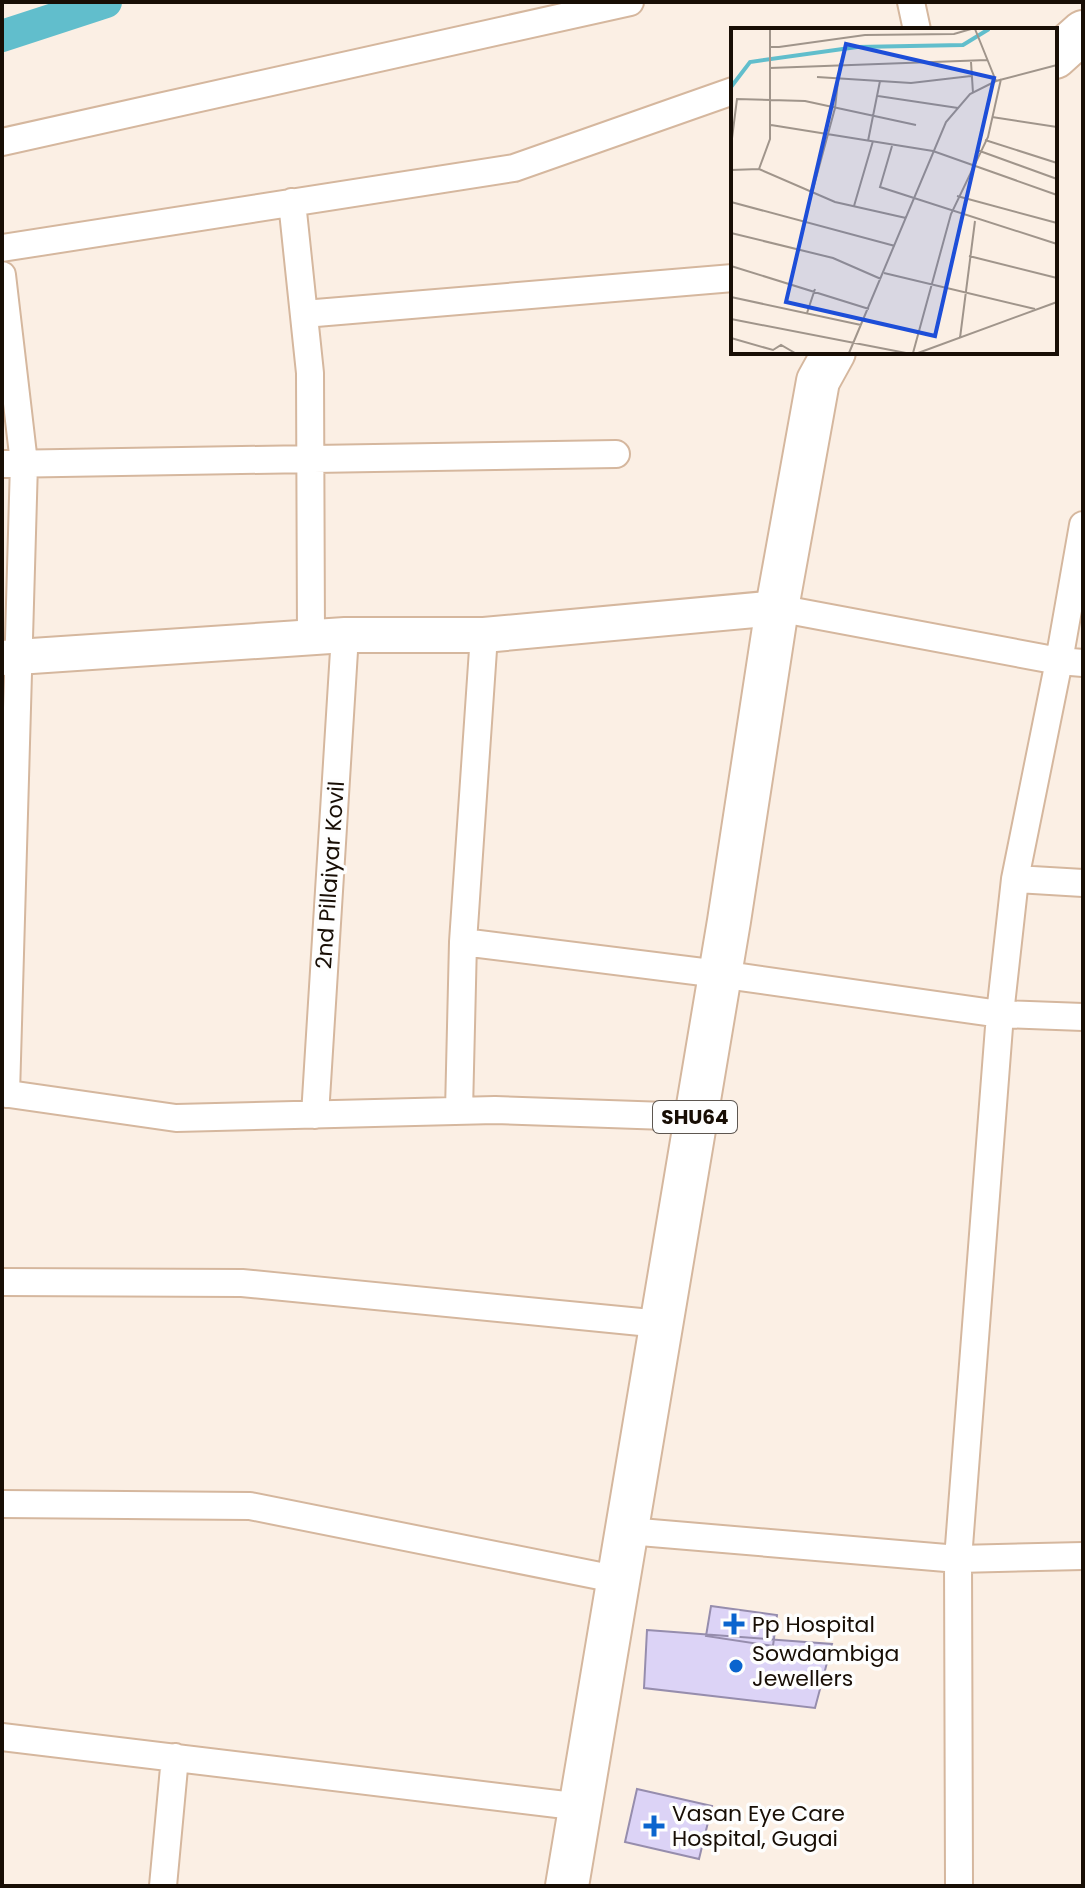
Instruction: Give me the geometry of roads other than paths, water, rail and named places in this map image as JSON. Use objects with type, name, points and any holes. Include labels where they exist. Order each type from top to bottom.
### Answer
[{"type":"main road","points":[[1057,55],[1083,32]]},
{"type":"main road","name":"SHU64","points":[[567,1886],[620,1580],[777,608],[818,381],[833,354]]},
{"type":"street","points":[[2,142],[630,2]]},
{"type":"street","points":[[2,248],[514,168],[731,92]]},
{"type":"street","points":[[292,202],[310,373],[311,638]]},
{"type":"street","points":[[2,275],[13,464],[4,1094],[176,1118],[459,1111],[695,1117]]},
{"type":"street","points":[[304,314],[731,278]]},
{"type":"street","points":[[13,464],[616,454]]},
{"type":"street","points":[[959,1886],[958,1559],[1000,1014],[1015,879],[1071,662],[1083,526]]},
{"type":"street","points":[[10,657],[345,635],[484,635],[777,608],[1071,662]]},
{"type":"street","name":"2nd Pillaiyar Kovil","points":[[315,1115],[345,635]]},
{"type":"street","points":[[459,1111],[463,942],[484,635]]},
{"type":"street","points":[[1015,879],[1083,883]]},
{"type":"street","points":[[463,942],[1000,1014],[1083,1017]]},
{"type":"street","points":[[2,1282],[242,1283],[661,1324]]},
{"type":"street","points":[[2,1504],[250,1506],[620,1580]]},
{"type":"street","points":[[628,1531],[958,1559],[1083,1556]]},
{"type":"street","points":[[2,1737],[582,1807]]},
{"type":"street","points":[[163,1886],[175,1757]]},
{"type":"waterway","points":[[2,36],[106,2]]},
{"type":"place","name":"Pp Hospital","points":[[734,1624]]},
{"type":"place","name":"Sowdambiga Jewellers","points":[[736,1666]]},
{"type":"place","name":"Vasan Eye Care Hospital, Gugai","points":[[654,1826]]}]
